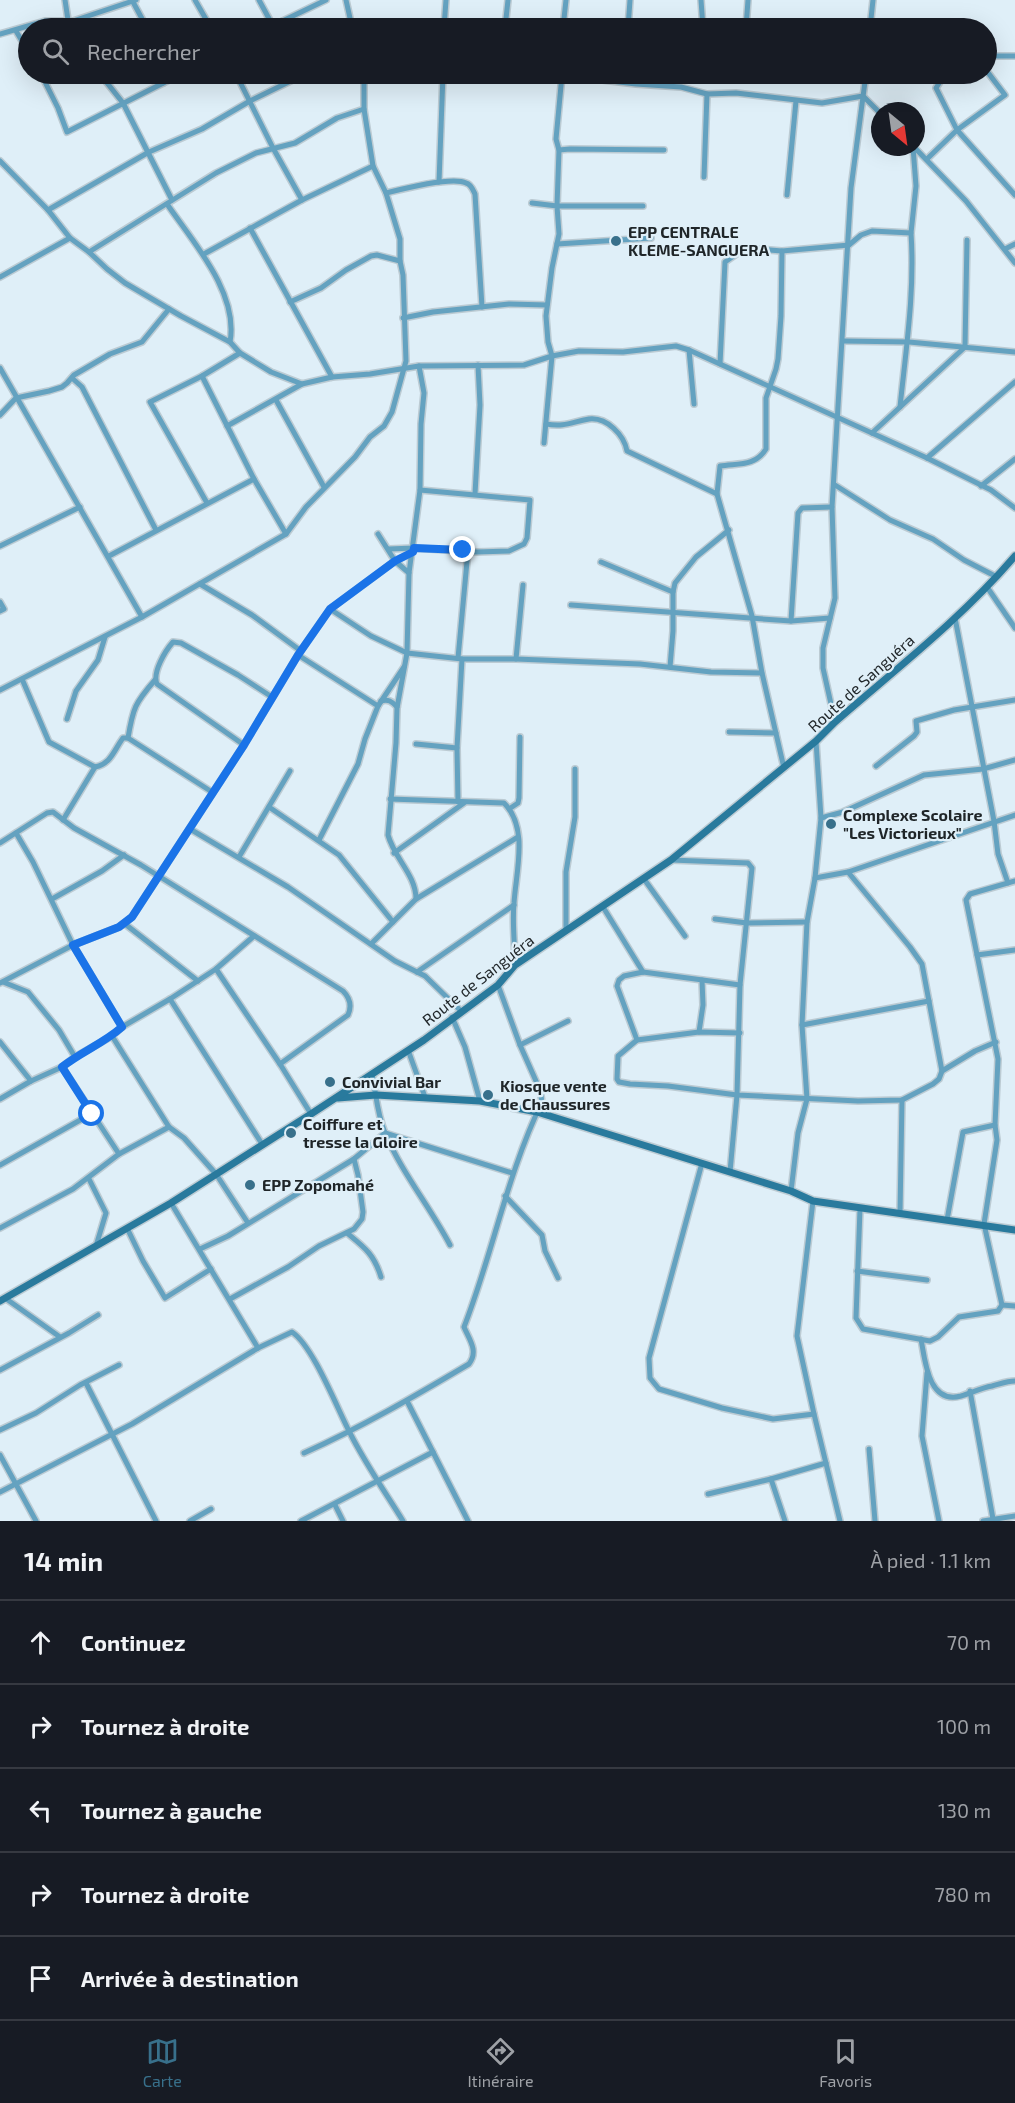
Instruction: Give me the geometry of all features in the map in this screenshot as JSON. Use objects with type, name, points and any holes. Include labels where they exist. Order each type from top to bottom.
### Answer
[{"type":"street","points":[[64,0],[70,18]]},
{"type":"street","points":[[77,18],[134,0],[142,18]]},
{"type":"street","points":[[195,0],[205,18]]},
{"type":"street","points":[[259,0],[266,18]]},
{"type":"street","points":[[289,18],[326,0]]},
{"type":"street","points":[[346,0],[350,18]]},
{"type":"street","points":[[445,18],[446,0]]},
{"type":"street","points":[[506,18],[508,0]]},
{"type":"street","points":[[564,18],[566,0]]},
{"type":"street","points":[[629,18],[630,0]]},
{"type":"street","points":[[701,0],[702,18]]},
{"type":"street","points":[[747,18],[748,0]]},
{"type":"street","points":[[871,18],[873,0]]},
{"type":"street","points":[[0,34],[16,31],[18,34]]},
{"type":"street","points":[[997,56],[1015,56]]},
{"type":"street","points":[[45,84],[67,132],[161,84]]},
{"type":"street","points":[[108,84],[123,103],[149,152],[170,202],[204,254],[229,308],[233,326],[230,342]]},
{"type":"street","points":[[241,84],[302,200]]},
{"type":"street","points":[[48,210],[149,152],[202,129],[285,84]]},
{"type":"street","points":[[0,690],[142,617],[286,534],[324,487],[388,421],[406,361],[403,274],[400,261],[400,239],[386,193],[373,166],[364,109],[364,84]]},
{"type":"street","points":[[438,182],[443,84]]},
{"type":"street","points":[[544,443],[552,356],[548,342],[547,305],[559,234],[557,206],[559,150],[556,139],[561,84]]},
{"type":"street","points":[[651,84],[707,93],[771,96],[796,101],[831,103],[863,96]]},
{"type":"street","points":[[835,722],[823,668],[823,648],[835,598],[832,507],[851,188],[865,84]]},
{"type":"street","points":[[939,84],[936,88],[957,130],[1015,195]]},
{"type":"street","points":[[927,159],[957,130],[1005,95],[997,84]]},
{"type":"street","points":[[704,177],[707,93]]},
{"type":"street","points":[[863,96],[871,104]]},
{"type":"street","points":[[788,195],[796,101]]},
{"type":"street","points":[[89,252],[216,173],[256,153],[295,143],[337,118],[364,109]]},
{"type":"street","points":[[559,150],[664,150]]},
{"type":"street","points":[[900,407],[909,342],[911,233],[916,186],[914,156]]},
{"type":"street","points":[[924,156],[966,201],[1015,263]]},
{"type":"street","points":[[0,161],[48,210],[70,238],[125,283],[230,342],[240,353],[271,372],[302,384]]},
{"type":"street","points":[[204,254],[302,200],[373,166]]},
{"type":"street","points":[[386,193],[438,182],[465,182],[471,186],[475,194],[482,307]]},
{"type":"street","points":[[532,203],[557,206],[644,206]]},
{"type":"street","points":[[250,228],[332,377]]},
{"type":"street","points":[[720,364],[725,262],[746,248],[782,251],[849,245],[861,235],[872,231],[911,233]]},
{"type":"street","points":[[0,277],[70,238]]},
{"type":"street","points":[[557,244],[651,238]]},
{"type":"street","points":[[872,433],[965,347],[967,240]]},
{"type":"street","points":[[1005,249],[1015,244]]},
{"type":"street","points":[[782,251],[778,359],[766,398],[766,450],[757,460],[738,465],[720,466],[717,494],[752,616],[762,674],[784,768]]},
{"type":"street","points":[[290,302],[321,288],[371,256],[377,255],[400,261]]},
{"type":"street","points":[[403,318],[433,312],[509,304],[547,305]]},
{"type":"street","points":[[0,415],[16,398],[54,390],[110,354],[142,342],[169,309]]},
{"type":"street","points":[[843,341],[909,342],[1015,352]]},
{"type":"street","points":[[227,426],[302,384],[332,377],[419,366],[524,364],[579,351],[623,352],[676,346],[927,458],[991,490],[1015,508]]},
{"type":"street","points":[[689,350],[694,404]]},
{"type":"street","points":[[207,503],[150,402],[202,376],[240,353]]},
{"type":"street","points":[[475,494],[480,405],[478,365]]},
{"type":"street","points":[[416,899],[414,885],[394,853],[387,835],[397,708],[407,654],[409,573],[420,490],[424,393],[419,366]]},
{"type":"street","points":[[0,368],[142,617]]},
{"type":"street","points":[[202,376],[254,479],[286,534]]},
{"type":"street","points":[[72,378],[82,387],[156,530]]},
{"type":"street","points":[[927,458],[1014,384]]},
{"type":"street","points":[[276,400],[324,487]]},
{"type":"street","points":[[546,424],[561,426],[592,419],[605,423],[620,433],[627,451],[717,494]]},
{"type":"street","points":[[981,486],[1015,459]]},
{"type":"street","points":[[109,556],[254,479]]},
{"type":"street","points":[[835,485],[890,520],[933,539],[964,560],[997,577]]},
{"type":"street","points":[[389,549],[509,551],[524,544],[527,538],[530,500],[420,490]]},
{"type":"street","points":[[0,546],[80,507]]},
{"type":"street","points":[[791,621],[798,513],[802,508],[832,507]]},
{"type":"street","points":[[670,667],[675,583],[696,557],[729,530]]},
{"type":"street","points":[[378,534],[395,561],[409,573]]},
{"type":"street","points":[[2,983],[73,945],[125,924],[132,917],[330,609],[413,550]]},
{"type":"street","points":[[462,802],[457,748],[460,659],[468,551]]},
{"type":"street","name":"Route de Sanguéra","points":[[3,1300],[171,1203],[336,1098],[408,1050],[498,985],[515,964],[671,860],[816,741],[955,618],[1015,556]]},
{"type":"street","points":[[601,562],[673,592]]},
{"type":"street","points":[[200,584],[252,615],[300,653],[379,704]]},
{"type":"street","points":[[516,659],[523,585]]},
{"type":"street","points":[[987,587],[1015,628]]},
{"type":"street","points":[[0,602],[4,609],[0,611]]},
{"type":"street","points":[[570,605],[752,616],[791,621],[830,618]]},
{"type":"street","points":[[330,609],[370,636],[407,654],[460,659],[640,664],[711,672],[762,674]]},
{"type":"street","points":[[955,618],[999,854],[1008,883]]},
{"type":"street","points":[[67,719],[76,691],[98,660],[105,636]]},
{"type":"street","points":[[128,738],[132,711],[155,680],[155,675],[173,642],[177,642],[238,675],[272,697]]},
{"type":"street","points":[[319,840],[358,764],[379,704],[405,665]]},
{"type":"street","points":[[22,679],[49,742],[95,767],[105,765],[123,738],[128,738],[212,792]]},
{"type":"street","points":[[155,680],[166,692],[244,745]]},
{"type":"street","points":[[379,704],[385,699],[393,702],[397,708]]},
{"type":"street","points":[[876,766],[915,736],[916,721],[954,710],[1015,700]]},
{"type":"street","points":[[729,732],[776,733]]},
{"type":"street","points":[[508,809],[518,803],[519,798],[520,738]]},
{"type":"street","points":[[791,1191],[798,1133],[807,1099],[802,1025],[807,922],[815,878],[820,818],[816,741]]},
{"type":"street","points":[[416,744],[457,748]]},
{"type":"street","points":[[820,818],[843,812],[924,775],[983,769],[1015,760]]},
{"type":"street","points":[[63,820],[95,767]]},
{"type":"street","points":[[566,931],[566,872],[575,817],[575,770]]},
{"type":"street","points":[[239,857],[290,771]]},
{"type":"street","points":[[390,799],[504,803],[516,820],[518,837],[514,905],[515,964]]},
{"type":"street","points":[[394,853],[462,802]]},
{"type":"street","points":[[269,807],[339,855],[393,922]]},
{"type":"street","points":[[0,843],[50,812],[124,855],[349,996],[351,1010],[348,1015],[280,1064]]},
{"type":"street","points":[[815,878],[848,872],[1015,815]]},
{"type":"street","points":[[190,829],[288,887],[395,961],[425,976],[461,1011]]},
{"type":"street","points":[[16,833],[30,855],[73,945],[122,1027]]},
{"type":"street","points":[[371,945],[416,899],[518,837]]},
{"type":"street","points":[[52,899],[102,871],[124,855]]},
{"type":"street","points":[[671,860],[750,865],[752,874],[746,913],[737,1095],[730,1172]]},
{"type":"street","points":[[740,1033],[699,1032],[637,1040],[618,1056],[616,1076],[619,1082],[737,1095],[807,1099],[902,1100],[939,1079],[942,1071],[922,964],[848,872]]},
{"type":"street","points":[[644,879],[685,936]]},
{"type":"street","points":[[860,1209],[856,1318],[860,1327],[934,1340],[959,1317],[998,1311],[1002,1305],[984,1224],[997,1140],[994,1125],[998,1059],[966,900],[970,894],[1015,881]]},
{"type":"street","points":[[417,972],[514,905]]},
{"type":"street","points":[[603,907],[643,972]]},
{"type":"street","points":[[715,919],[747,923],[807,922]]},
{"type":"street","points":[[125,924],[198,981]]},
{"type":"street","points":[[0,1099],[62,1067],[112,1036],[122,1027],[170,999],[216,969],[255,936]]},
{"type":"street","points":[[977,955],[1015,950]]},
{"type":"street","points":[[216,969],[311,1114]]},
{"type":"street","points":[[637,1040],[618,986],[619,980],[624,976],[643,972],[741,985]]},
{"type":"street","points":[[699,1032],[703,1005],[702,980]]},
{"type":"street","points":[[2,983],[28,992],[59,1029],[75,1057]]},
{"type":"street","points":[[304,1453],[350,1433],[469,1364],[473,1359],[473,1347],[464,1327],[480,1284],[512,1173],[542,1102],[540,1090],[520,1045],[498,985]]},
{"type":"street","points":[[170,999],[262,1144]]},
{"type":"street","points":[[802,1025],[930,1001]]},
{"type":"street","points":[[452,1017],[465,1047],[480,1101]]},
{"type":"street","points":[[520,1045],[568,1021]]},
{"type":"street","points":[[112,1036],[169,1127],[184,1138],[216,1174],[248,1223]]},
{"type":"street","points":[[0,1042],[31,1081]]},
{"type":"street","points":[[942,1071],[975,1051],[996,1042]]},
{"type":"street","points":[[408,1050],[425,1097]]},
{"type":"street","points":[[62,1067],[118,1154]]},
{"type":"street","points":[[372,1074],[379,1115],[385,1133],[413,1186],[450,1245]]},
{"type":"street","points":[[336,1098],[376,1095],[425,1097],[480,1101],[537,1112],[791,1191],[813,1201],[1015,1230]]},
{"type":"street","points":[[900,1213],[902,1100]]},
{"type":"street","points":[[0,1165],[92,1114]]},
{"type":"street","points":[[947,1220],[963,1132],[994,1125]]},
{"type":"street","points":[[0,1228],[89,1179],[118,1154],[169,1127]]},
{"type":"street","points":[[385,1133],[512,1173]]},
{"type":"street","points":[[200,1249],[228,1236],[354,1159],[385,1133]]},
{"type":"street","points":[[230,1299],[288,1267],[319,1246],[354,1229],[362,1219],[363,1212],[354,1159]]},
{"type":"street","points":[[702,1163],[649,1359],[652,1381],[658,1389],[758,1416],[784,1419],[814,1414]]},
{"type":"street","points":[[89,1179],[106,1213],[96,1246]]},
{"type":"street","points":[[505,1196],[542,1235],[545,1251],[558,1278]]},
{"type":"street","points":[[813,1201],[797,1328],[798,1344],[840,1521]]},
{"type":"street","points":[[171,1203],[258,1348]]},
{"type":"street","points":[[127,1228],[165,1298],[211,1269]]},
{"type":"street","points":[[346,1233],[368,1251],[377,1262],[381,1277]]},
{"type":"street","points":[[857,1271],[927,1280]]},
{"type":"street","points":[[3,1300],[60,1337]]},
{"type":"street","points":[[1002,1305],[1015,1306]]},
{"type":"street","points":[[0,1370],[98,1315]]},
{"type":"street","points":[[0,1492],[112,1434],[258,1348],[290,1332],[295,1334],[306,1347],[350,1433],[403,1521]]},
{"type":"street","points":[[921,1339],[927,1373],[922,1436],[939,1521]]},
{"type":"street","points":[[0,1430],[36,1413],[119,1365]]},
{"type":"street","points":[[927,1373],[934,1387],[953,1397],[1015,1381]]},
{"type":"street","points":[[86,1383],[156,1521]]},
{"type":"street","points":[[970,1391],[993,1519]]},
{"type":"street","points":[[407,1401],[468,1521]]},
{"type":"street","points":[[869,1449],[875,1521]]},
{"type":"street","points":[[302,1521],[432,1452]]},
{"type":"street","points":[[0,1455],[36,1521]]},
{"type":"street","points":[[708,1494],[826,1463]]},
{"type":"street","points":[[771,1479],[785,1521]]},
{"type":"street","points":[[335,1505],[343,1521]]},
{"type":"street","points":[[190,1521],[211,1509]]},
{"type":"street","points":[[983,1521],[1015,1516]]},
{"type":"place","name":"EPP CENTRALE KLEME-SANGUERA","points":[[616,241]]},
{"type":"place","name":"Complexe Scolaire \"Les Victorieux\"","points":[[831,824]]},
{"type":"place","name":"Convivial Bar","points":[[330,1082]]},
{"type":"place","name":"Kiosque vente de Chaussures","points":[[488,1095]]},
{"type":"place","name":"Coiffure et tresse la Gloire","points":[[291,1133]]},
{"type":"place","name":"EPP Zopomahé","points":[[250,1185]]},
{"type":"route","points":[[92,1114],[62,1067],[112,1036],[122,1027],[73,945],[119,927],[132,917],[244,745],[298,655],[330,609],[395,561],[413,552],[414,548],[463,550]]}]
